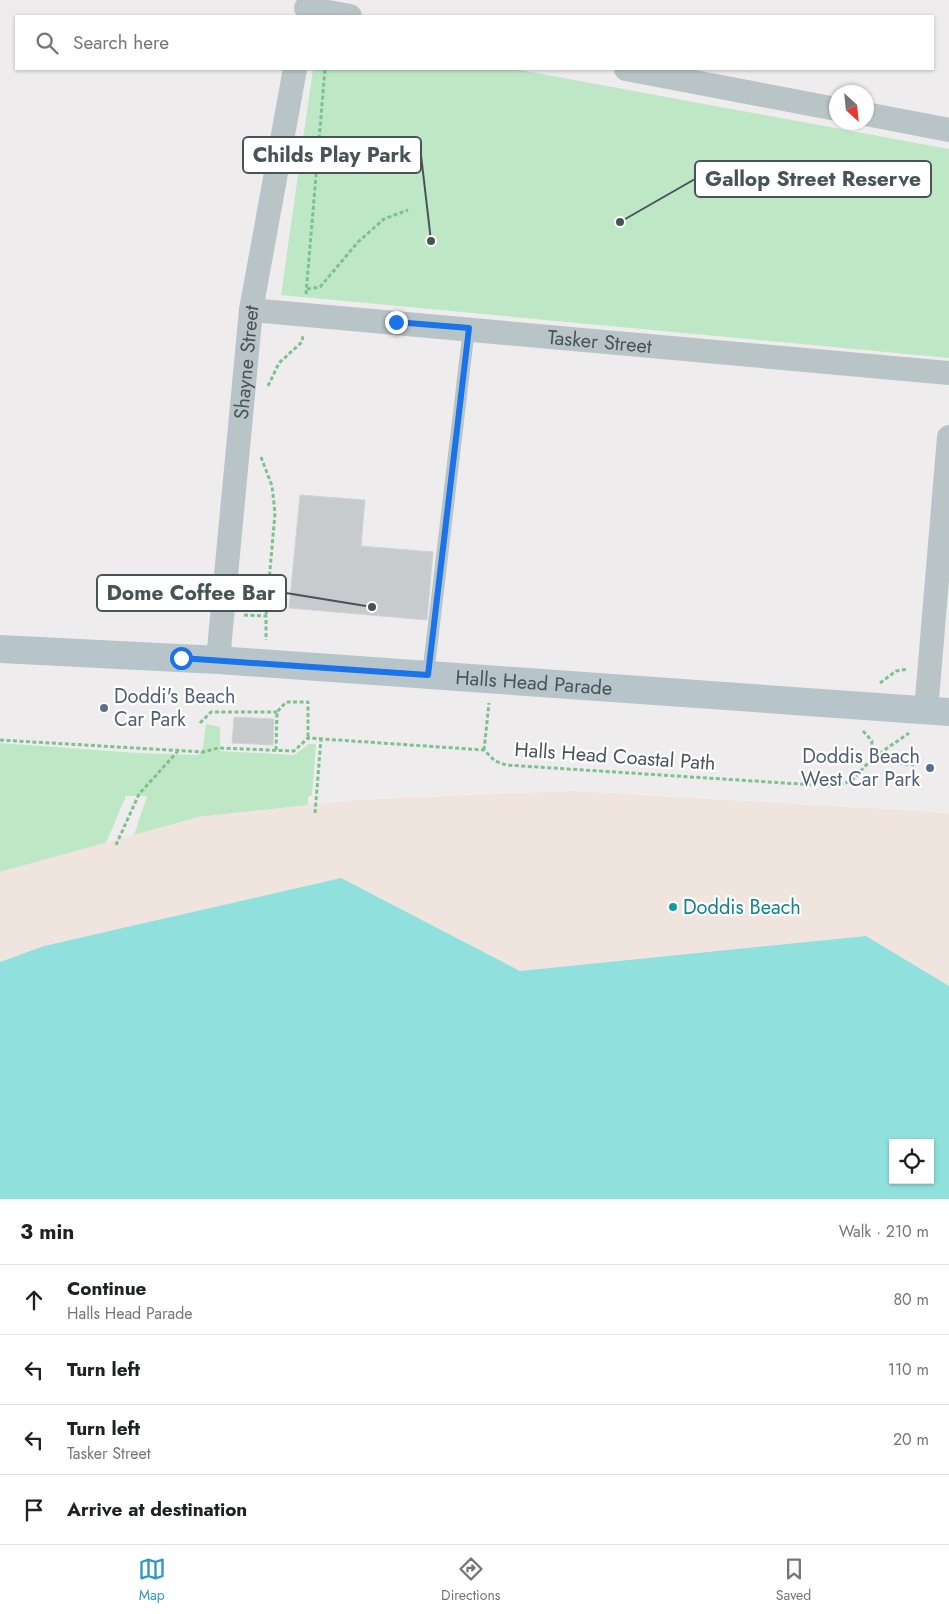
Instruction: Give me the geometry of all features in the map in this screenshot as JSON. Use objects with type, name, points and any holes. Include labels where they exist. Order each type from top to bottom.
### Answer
[{"type":"street","points":[[306,8],[344,15]]},
{"type":"street","name":"Shayne Street","points":[[218,660],[224,613],[250,310],[295,70]]},
{"type":"street","points":[[631,70],[829,108]]},
{"type":"street","points":[[874,116],[949,130]]},
{"type":"street","name":"Tasker Street","points":[[250,310],[949,372]]},
{"type":"street","points":[[930,719],[929,669],[949,436]]},
{"type":"street","name":"Halls Head Parade","points":[[0,649],[218,660],[491,679],[930,719]]},
{"type":"lane","points":[[428,675],[469,328]]},
{"type":"path","points":[[265,391],[279,363],[302,342],[325,70]]},
{"type":"path","points":[[306,289],[320,286],[358,242],[384,219],[408,210]]},
{"type":"path","points":[[262,448],[261,458],[272,486],[275,513],[266,616]]},
{"type":"path","points":[[241,614],[242,621]]},
{"type":"path","points":[[259,644],[266,644]]},
{"type":"path","points":[[877,685],[896,671],[929,669]]},
{"type":"path","points":[[0,740],[203,752],[218,748],[294,750],[308,738],[484,750],[491,679]]},
{"type":"path","points":[[276,750],[277,712],[286,702],[308,702],[308,738]]},
{"type":"path","points":[[200,723],[211,712],[277,712]]},
{"type":"path","name":"Halls Head Coastal Path","points":[[484,750],[495,761],[506,765],[831,786],[844,784],[857,778],[871,760],[930,719]]},
{"type":"path","points":[[315,814],[321,739]]},
{"type":"path","points":[[116,845],[139,794],[178,752]]},
{"type":"path","points":[[871,760],[914,765]]},
{"type":"green space","points":[[313,70],[520,70],[829,127],[829,130],[846,130],[949,149],[949,358],[281,295]]},
{"type":"green space","points":[[206,724],[220,727],[220,751],[294,755],[309,744],[316,744],[312,795],[308,797],[308,805],[199,817],[134,835],[147,796],[126,796],[106,843],[0,872],[0,743],[137,753],[199,755],[203,747]]},
{"type":"sand","name":"Doddis Beach","points":[[572,791],[949,813],[949,986],[866,936],[520,971],[340,878],[44,946],[0,962],[0,872],[199,817],[357,800]]},
{"type":"water","points":[[341,878],[520,971],[866,936],[949,986],[949,1199],[0,1199],[0,962],[44,946]]},
{"type":"building","points":[[300,495],[365,500],[361,546],[433,552],[427,620],[289,608]]},
{"type":"building","points":[[234,717],[274,719],[273,745],[232,743]]},
{"type":"place","name":"Gallop Street Reserve","points":[[620,222]]},
{"type":"place","name":"Childs Play Park","points":[[431,241]]},
{"type":"place","name":"Dome Coffee Bar","points":[[372,607]]},
{"type":"place","name":"Doddi's Beach Car Park","points":[[104,708]]},
{"type":"place","name":"Doddis Beach West Car Park","points":[[930,768]]},
{"type":"place","name":"Doddis Beach","points":[[673,907]]},
{"type":"route","points":[[181,658],[428,675],[469,328],[396,322]]}]
